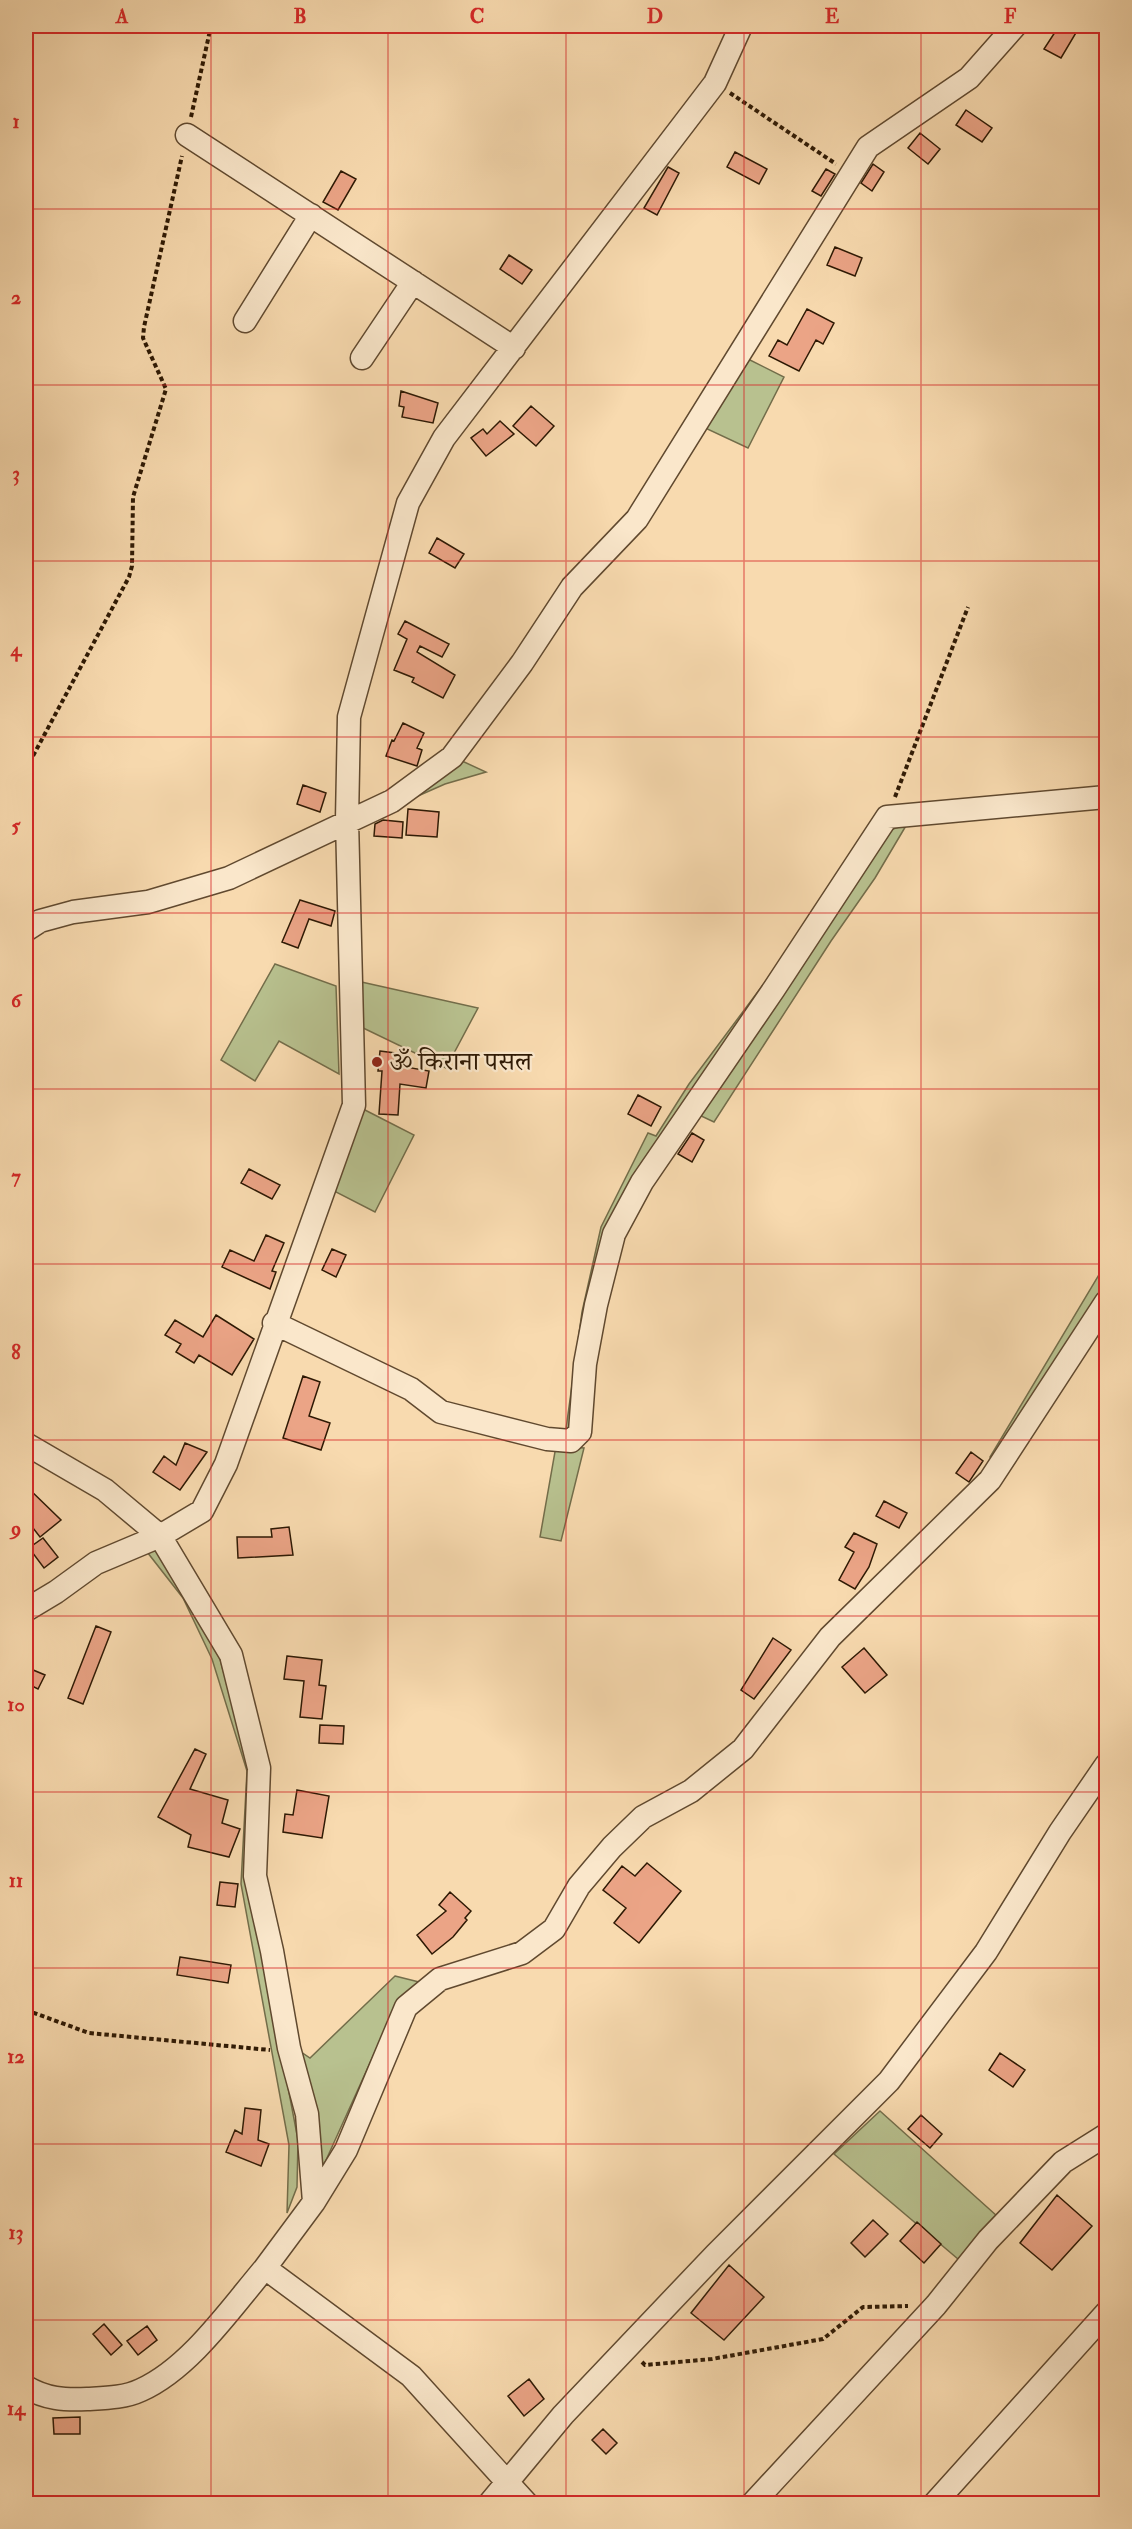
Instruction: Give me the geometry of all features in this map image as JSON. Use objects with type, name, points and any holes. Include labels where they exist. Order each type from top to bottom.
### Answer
[{"type":"street","points":[[26,1610],[96,1563],[160,1536],[202,1511],[226,1464],[274,1323],[354,1105],[347,820],[349,717],[408,503],[444,438],[715,82],[741,26]]},
{"type":"street","points":[[26,930],[40,921],[73,912],[148,902],[230,878],[347,820],[392,801],[452,757],[522,663],[572,587],[637,519],[872,143],[969,78],[1015,26]]},
{"type":"street","points":[[187,135],[514,348]]},
{"type":"street","points":[[245,321],[311,215]]},
{"type":"street","points":[[362,358],[413,282]]},
{"type":"street","points":[[274,1323],[411,1389],[441,1413],[547,1439],[571,1442],[580,1432],[585,1364],[596,1305],[614,1234],[642,1182],[774,989],[887,817],[1107,797]]},
{"type":"street","points":[[26,2387],[42,2397],[67,2400],[115,2398],[141,2390],[171,2372],[202,2341],[265,2268],[314,2202],[346,2150],[406,2007],[440,1979],[522,1953],[554,1929],[579,1886],[612,1847],[643,1817],[692,1791],[742,1749],[830,1637],[990,1480],[1107,1302]]},
{"type":"street","points":[[26,1444],[105,1490],[160,1536],[231,1655],[259,1768],[255,1876],[272,1951],[289,2048],[307,2115],[314,2202]]},
{"type":"street","points":[[489,2504],[563,2415],[715,2255],[889,2081],[986,1952],[1060,1832],[1107,1765]]},
{"type":"street","points":[[752,2504],[936,2305],[988,2240],[1063,2162],[1107,2135]]},
{"type":"street","points":[[265,2268],[411,2376],[527,2504]]},
{"type":"street","points":[[934,2504],[1107,2313]]},
{"type":"path","points":[[26,769],[129,578],[132,566],[133,497],[166,389],[143,338],[144,327],[211,26]]},
{"type":"path","points":[[715,82],[852,175]]},
{"type":"path","points":[[887,817],[968,607]]},
{"type":"path","points":[[26,2010],[89,2033],[263,2051],[289,2048]]},
{"type":"path","points":[[627,2348],[645,2365],[711,2359],[823,2339],[863,2307],[936,2305]]},
{"type":"green space","points":[[748,359],[784,377],[748,448],[703,427]]},
{"type":"green space","points":[[462,761],[486,772],[445,784],[393,807]]},
{"type":"green space","points":[[907,824],[875,878],[831,941],[714,1122],[699,1115],[885,832]]},
{"type":"green space","points":[[780,962],[637,1178],[580,1395],[566,1437],[546,1432],[566,1429],[582,1312],[601,1227],[648,1133],[656,1136],[689,1084]]},
{"type":"green space","points":[[275,964],[336,986],[339,1074],[279,1041],[255,1081],[221,1060]]},
{"type":"green space","points":[[357,981],[478,1008],[446,1068],[359,1026]]},
{"type":"green space","points":[[363,1109],[414,1135],[375,1212],[332,1190]]},
{"type":"green space","points":[[1106,1263],[1106,1286],[993,1459],[990,1457]]},
{"type":"green space","points":[[556,1446],[584,1448],[561,1541],[540,1537]]},
{"type":"green space","points":[[153,1547],[191,1597],[220,1659],[250,1769],[262,1950],[298,2140],[297,2187],[287,2213],[289,2145],[241,1884],[247,1771],[212,1659],[183,1598],[144,1548]]},
{"type":"green space","points":[[395,1976],[419,1982],[384,2032],[322,2169],[295,2048],[310,2058]]},
{"type":"green space","points":[[880,2111],[997,2216],[958,2259],[834,2154]]},
{"type":"building","points":[[1059,26],[1080,26],[1061,58],[1044,49]]},
{"type":"building","points":[[966,110],[992,128],[982,142],[956,125]]},
{"type":"building","points":[[920,133],[940,149],[928,164],[908,148]]},
{"type":"building","points":[[735,152],[767,169],[759,184],[727,167]]},
{"type":"building","points":[[873,164],[884,172],[872,191],[861,183]]},
{"type":"building","points":[[668,167],[679,173],[657,215],[644,208]]},
{"type":"building","points":[[826,169],[835,174],[821,196],[812,191]]},
{"type":"building","points":[[341,171],[356,179],[338,210],[323,202]]},
{"type":"building","points":[[835,247],[862,258],[855,276],[827,265]]},
{"type":"building","points":[[509,255],[532,270],[522,284],[500,269]]},
{"type":"building","points":[[807,309],[834,323],[823,344],[816,340],[799,371],[769,356],[778,340],[787,345]]},
{"type":"building","points":[[401,391],[438,403],[433,423],[402,417],[404,407],[399,406]]},
{"type":"building","points":[[531,406],[554,426],[536,446],[513,426]]},
{"type":"building","points":[[500,421],[514,434],[486,456],[471,438],[483,429],[487,434]]},
{"type":"building","points":[[437,538],[464,554],[455,568],[429,553]]},
{"type":"building","points":[[405,621],[449,644],[442,657],[420,646],[417,652],[455,675],[443,698],[412,682],[414,678],[394,670],[407,639],[398,634]]},
{"type":"building","points":[[403,723],[424,733],[417,748],[422,750],[417,766],[386,756],[392,740],[394,741]]},
{"type":"building","points":[[303,785],[326,793],[320,812],[297,804]]},
{"type":"building","points":[[408,809],[439,812],[437,837],[406,835]]},
{"type":"building","points":[[383,820],[403,822],[402,838],[374,836],[375,824]]},
{"type":"building","points":[[300,900],[335,911],[331,926],[309,919],[298,948],[282,942]]},
{"type":"building","points":[[380,1051],[395,1053],[394,1065],[429,1071],[426,1088],[400,1084],[398,1115],[379,1114],[382,1071],[378,1071]]},
{"type":"building","points":[[638,1095],[661,1107],[651,1126],[628,1114]]},
{"type":"building","points":[[692,1133],[704,1140],[692,1162],[678,1154]]},
{"type":"building","points":[[249,1169],[280,1185],[272,1199],[241,1183]]},
{"type":"building","points":[[266,1235],[284,1243],[272,1271],[276,1272],[270,1289],[222,1267],[230,1250],[254,1261]]},
{"type":"building","points":[[332,1249],[346,1255],[336,1277],[322,1270]]},
{"type":"building","points":[[216,1315],[254,1339],[232,1375],[199,1355],[194,1363],[176,1352],[181,1344],[165,1335],[175,1320],[203,1337]]},
{"type":"building","points":[[303,1376],[320,1382],[309,1416],[330,1423],[321,1450],[283,1438]]},
{"type":"building","points":[[185,1443],[207,1452],[180,1490],[153,1472],[164,1456],[176,1465]]},
{"type":"building","points":[[971,1452],[983,1461],[969,1482],[956,1473]]},
{"type":"building","points":[[26,1486],[61,1520],[40,1537],[26,1519]]},
{"type":"building","points":[[884,1501],[907,1513],[899,1528],[876,1516]]},
{"type":"building","points":[[289,1527],[293,1555],[238,1558],[237,1537],[272,1537],[271,1529]]},
{"type":"building","points":[[854,1533],[877,1544],[869,1567],[855,1589],[839,1580],[854,1552],[845,1547]]},
{"type":"building","points":[[43,1538],[58,1557],[44,1568],[29,1548]]},
{"type":"building","points":[[96,1626],[111,1632],[83,1704],[68,1698]]},
{"type":"building","points":[[773,1638],[791,1650],[754,1699],[741,1690]]},
{"type":"building","points":[[864,1648],[887,1675],[865,1693],[842,1667]]},
{"type":"building","points":[[287,1656],[322,1660],[319,1685],[326,1686],[322,1719],[300,1717],[304,1681],[284,1679]]},
{"type":"building","points":[[26,1667],[45,1675],[38,1689],[26,1683]]},
{"type":"building","points":[[320,1725],[344,1726],[343,1744],[319,1743]]},
{"type":"building","points":[[195,1749],[206,1754],[190,1789],[228,1800],[222,1823],[240,1829],[229,1857],[188,1847],[191,1835],[158,1817]]},
{"type":"building","points":[[297,1790],[329,1796],[322,1838],[283,1832],[285,1814],[293,1815]]},
{"type":"building","points":[[647,1863],[681,1891],[639,1943],[614,1923],[626,1908],[603,1890],[622,1866],[635,1876]]},
{"type":"building","points":[[220,1882],[238,1884],[235,1907],[217,1905]]},
{"type":"building","points":[[450,1892],[471,1911],[465,1918],[467,1920],[453,1937],[432,1954],[417,1935],[446,1911],[439,1905]]},
{"type":"building","points":[[180,1957],[231,1965],[228,1983],[177,1975]]},
{"type":"building","points":[[1000,2053],[1025,2070],[1013,2087],[989,2070]]},
{"type":"building","points":[[245,2108],[261,2110],[258,2140],[269,2144],[261,2166],[226,2152],[235,2130],[242,2134]]},
{"type":"building","points":[[921,2115],[942,2134],[930,2148],[908,2129]]},
{"type":"building","points":[[1057,2195],[1092,2226],[1052,2270],[1020,2243]]},
{"type":"building","points":[[873,2220],[888,2234],[865,2257],[851,2243]]},
{"type":"building","points":[[917,2222],[941,2244],[924,2263],[900,2241]]},
{"type":"building","points":[[729,2265],[764,2297],[724,2340],[691,2313]]},
{"type":"building","points":[[104,2324],[122,2345],[111,2355],[93,2334]]},
{"type":"building","points":[[147,2326],[157,2340],[138,2355],[127,2341]]},
{"type":"building","points":[[529,2379],[544,2399],[524,2416],[508,2396]]},
{"type":"building","points":[[80,2417],[80,2434],[54,2434],[53,2418]]},
{"type":"building","points":[[603,2429],[617,2443],[606,2454],[592,2440]]},
{"type":"place","name":"ॐ किराना पसल","points":[[377,1062]]}]
